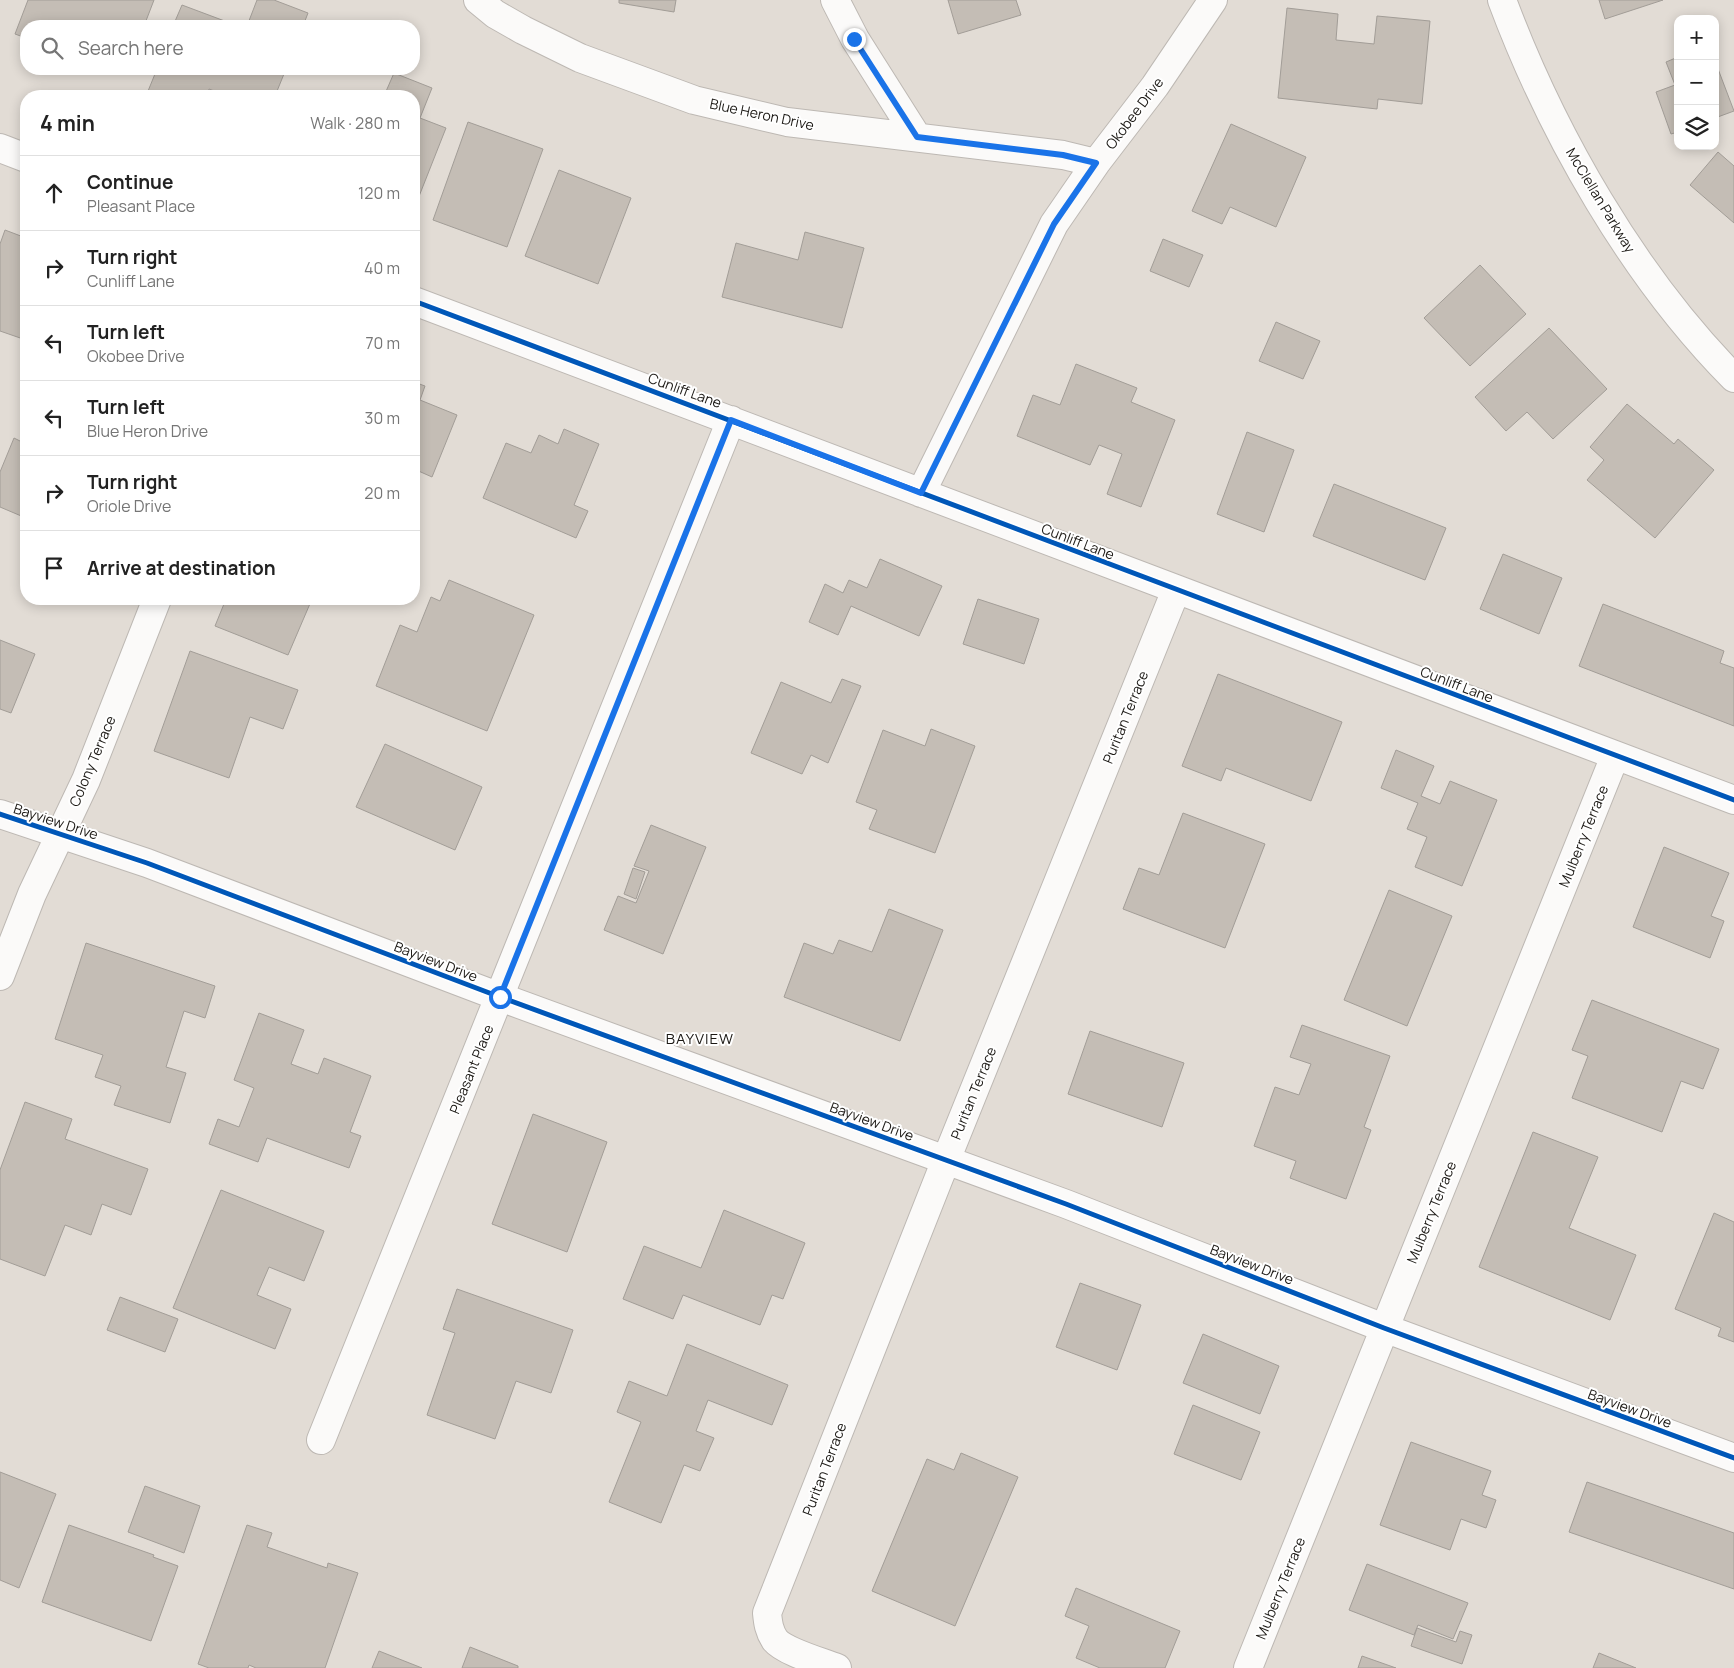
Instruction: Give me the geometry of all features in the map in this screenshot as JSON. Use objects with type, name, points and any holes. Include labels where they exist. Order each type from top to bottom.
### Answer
[{"type":"street","name":"Blue Heron Drive","points":[[478,0],[495,14],[523,30],[580,58],[694,100],[787,122],[1063,155],[1096,163]]},
{"type":"street","points":[[835,0],[854,39],[917,137]]},
{"type":"street","name":"Okobee Drive","points":[[921,493],[1054,224],[1096,163],[1155,86],[1212,0]]},
{"type":"street","name":"McClellan Parkway","points":[[1502,0],[1546,104],[1577,164],[1620,236],[1667,301],[1717,361],[1734,378]]},
{"type":"street","points":[[0,148],[20,156]]},
{"type":"street","name":"Cunliff Lane","points":[[420,303],[1734,800]]},
{"type":"street","name":"Pleasant Place","points":[[321,1440],[731,420]]},
{"type":"street","name":"Puritan Terrace","points":[[837,1668],[793,1652],[776,1641],[768,1625],[767,1613],[946,1160],[1176,590]]},
{"type":"street","name":"Colony Terrace","points":[[0,976],[32,894],[86,780],[155,605]]},
{"type":"street","name":"Mulberry Terrace","points":[[1248,1668],[1615,756]]},
{"type":"street","name":"Bayview Drive","points":[[0,814],[148,863],[500,997],[1066,1204],[1384,1328],[1734,1458]]},
{"type":"building","points":[[28,0],[154,0],[146,20],[20,20]]},
{"type":"building","points":[[257,0],[274,0],[308,13],[305,20],[249,20]]},
{"type":"building","points":[[619,0],[676,0],[674,12],[619,3]]},
{"type":"building","points":[[948,0],[1016,0],[1021,15],[958,34]]},
{"type":"building","points":[[1599,0],[1663,0],[1605,19]]},
{"type":"building","points":[[182,5],[222,20],[176,20]]},
{"type":"building","points":[[1287,8],[1338,14],[1336,40],[1374,44],[1377,16],[1430,21],[1422,104],[1378,99],[1377,109],[1278,98]]},
{"type":"building","points":[[20,21],[20,36],[15,34]]},
{"type":"building","points":[[1674,59],[1674,82],[1666,62]]},
{"type":"building","points":[[1719,72],[1734,111],[1719,117]]},
{"type":"building","points":[[155,75],[284,75],[277,90],[148,90]]},
{"type":"building","points":[[393,75],[399,75],[432,88],[420,118],[420,90],[387,90]]},
{"type":"building","points":[[1674,85],[1674,133],[1671,134],[1656,92]]},
{"type":"building","points":[[420,118],[446,128],[420,194]]},
{"type":"building","points":[[468,122],[543,149],[507,247],[433,220]]},
{"type":"building","points":[[1231,124],[1306,157],[1276,227],[1230,207],[1222,224],[1192,211]]},
{"type":"building","points":[[1718,152],[1734,166],[1734,223],[1690,185]]},
{"type":"building","points":[[559,170],[631,198],[598,284],[525,256]]},
{"type":"building","points":[[5,230],[20,236],[20,338],[0,331],[0,244]]},
{"type":"building","points":[[805,232],[864,248],[842,328],[722,297],[736,243],[798,260]]},
{"type":"building","points":[[1163,239],[1203,255],[1189,287],[1150,271]]},
{"type":"building","points":[[1480,265],[1526,314],[1470,366],[1424,318]]},
{"type":"building","points":[[1276,322],[1320,341],[1303,379],[1259,361]]},
{"type":"building","points":[[1549,328],[1607,389],[1553,439],[1527,412],[1506,431],[1475,397]]},
{"type":"building","points":[[1076,364],[1137,388],[1131,402],[1175,420],[1141,507],[1107,494],[1122,454],[1099,445],[1090,465],[1017,436],[1033,395],[1060,405]]},
{"type":"building","points":[[420,384],[425,386],[420,400]]},
{"type":"building","points":[[420,400],[457,415],[432,477],[420,472]]},
{"type":"building","points":[[1627,404],[1674,444],[1678,439],[1714,470],[1655,538],[1587,480],[1604,460],[1590,447]]},
{"type":"building","points":[[564,429],[599,444],[574,505],[588,511],[576,538],[483,498],[506,443],[531,453],[539,435],[558,444]]},
{"type":"building","points":[[1247,432],[1294,450],[1264,532],[1217,514]]},
{"type":"building","points":[[14,438],[20,441],[20,515],[0,507],[0,472]]},
{"type":"building","points":[[1334,484],[1446,528],[1425,580],[1313,536]]},
{"type":"building","points":[[1503,554],[1562,578],[1539,634],[1480,609]]},
{"type":"building","points":[[880,559],[942,586],[919,636],[851,606],[838,635],[809,622],[825,584],[843,593],[849,580],[867,588]]},
{"type":"building","points":[[449,580],[534,615],[487,731],[376,686],[400,625],[417,632],[431,597],[440,601]]},
{"type":"building","points":[[978,599],[1039,619],[1024,664],[963,644]]},
{"type":"building","points":[[1603,604],[1724,651],[1720,663],[1734,668],[1734,726],[1579,666]]},
{"type":"building","points":[[224,605],[309,605],[288,655],[215,626]]},
{"type":"building","points":[[0,640],[35,654],[11,713],[0,709]]},
{"type":"building","points":[[190,651],[298,690],[283,729],[250,717],[229,778],[154,751]]},
{"type":"building","points":[[1218,674],[1342,722],[1311,801],[1226,768],[1221,781],[1182,766]]},
{"type":"building","points":[[842,679],[861,686],[828,763],[811,755],[802,774],[751,753],[781,682],[831,703]]},
{"type":"building","points":[[931,729],[975,746],[935,853],[869,829],[877,810],[856,802],[883,730],[925,746]]},
{"type":"building","points":[[385,744],[482,787],[455,850],[356,807]]},
{"type":"building","points":[[1396,750],[1434,766],[1421,796],[1440,804],[1450,781],[1497,800],[1462,886],[1415,867],[1427,837],[1407,829],[1418,803],[1381,788]]},
{"type":"building","points":[[1183,813],[1265,844],[1225,948],[1123,909],[1139,868],[1159,875]]},
{"type":"building","points":[[651,825],[706,847],[663,954],[604,930],[618,896],[636,903],[649,871],[634,866]]},
{"type":"building","points":[[1664,847],[1729,873],[1711,916],[1724,921],[1710,958],[1633,927]]},
{"type":"building","points":[[633,868],[645,872],[636,899],[624,894]]},
{"type":"building","points":[[1389,890],[1452,916],[1407,1026],[1344,1000]]},
{"type":"building","points":[[889,909],[943,930],[900,1041],[784,997],[804,943],[833,954],[839,940],[872,952]]},
{"type":"building","points":[[86,943],[215,986],[205,1018],[184,1011],[166,1067],[186,1073],[170,1123],[114,1105],[121,1086],[95,1077],[103,1055],[55,1039]]},
{"type":"building","points":[[1592,1000],[1719,1049],[1703,1089],[1681,1081],[1662,1132],[1572,1098],[1588,1056],[1572,1050]]},
{"type":"building","points":[[259,1013],[304,1030],[291,1064],[318,1074],[324,1058],[371,1076],[350,1132],[361,1136],[349,1168],[267,1138],[258,1162],[209,1144],[218,1119],[239,1127],[254,1088],[234,1080]]},
{"type":"building","points":[[1302,1025],[1390,1056],[1364,1127],[1371,1130],[1346,1199],[1290,1178],[1296,1161],[1254,1146],[1275,1087],[1299,1095],[1311,1064],[1290,1057]]},
{"type":"building","points":[[1090,1031],[1184,1063],[1162,1127],[1068,1094]]},
{"type":"building","points":[[25,1102],[72,1119],[65,1139],[148,1169],[131,1215],[102,1204],[91,1235],[65,1225],[45,1276],[0,1259],[0,1170]]},
{"type":"building","points":[[533,1114],[607,1142],[567,1252],[492,1224]]},
{"type":"building","points":[[1533,1132],[1598,1157],[1569,1228],[1636,1255],[1610,1320],[1479,1267]]},
{"type":"building","points":[[221,1190],[324,1231],[304,1281],[269,1267],[257,1295],[291,1309],[275,1349],[173,1308]]},
{"type":"building","points":[[724,1210],[805,1243],[783,1299],[772,1295],[760,1325],[683,1295],[673,1319],[623,1299],[644,1246],[701,1268]]},
{"type":"building","points":[[1714,1213],[1734,1222],[1734,1342],[1718,1336],[1721,1328],[1675,1309]]},
{"type":"building","points":[[1080,1283],[1141,1305],[1117,1370],[1056,1347]]},
{"type":"building","points":[[457,1289],[573,1330],[551,1393],[516,1381],[495,1439],[427,1415],[455,1333],[443,1329]]},
{"type":"building","points":[[120,1297],[178,1319],[165,1352],[107,1330]]},
{"type":"building","points":[[1203,1334],[1279,1366],[1260,1414],[1183,1383]]},
{"type":"building","points":[[687,1344],[788,1385],[772,1425],[708,1400],[696,1431],[714,1438],[700,1471],[684,1465],[661,1523],[609,1502],[641,1422],[617,1412],[629,1381],[667,1396]]},
{"type":"building","points":[[1193,1405],[1260,1432],[1241,1480],[1174,1454]]},
{"type":"building","points":[[1411,1442],[1491,1471],[1482,1495],[1496,1500],[1486,1528],[1461,1519],[1450,1550],[1380,1525]]},
{"type":"building","points":[[961,1453],[1018,1477],[955,1626],[872,1591],[927,1459],[954,1470]]},
{"type":"building","points":[[0,1472],[56,1494],[19,1588],[0,1580]]},
{"type":"building","points":[[1587,1482],[1734,1533],[1734,1589],[1569,1532]]},
{"type":"building","points":[[145,1486],[200,1506],[184,1553],[128,1532]]},
{"type":"building","points":[[69,1525],[154,1555],[153,1557],[178,1566],[151,1641],[42,1602]]},
{"type":"building","points":[[247,1525],[272,1533],[267,1547],[327,1568],[328,1563],[358,1573],[325,1668],[256,1668],[249,1665],[248,1668],[209,1668],[198,1664]]},
{"type":"building","points":[[1367,1564],[1468,1603],[1453,1639],[1418,1625],[1414,1635],[1349,1610]]},
{"type":"building","points":[[1076,1588],[1180,1631],[1165,1668],[1100,1668],[1076,1658],[1089,1626],[1065,1616]]},
{"type":"building","points":[[1417,1628],[1456,1642],[1460,1631],[1472,1635],[1462,1664],[1411,1646]]},
{"type":"building","points":[[470,1647],[518,1666],[518,1668],[462,1668]]},
{"type":"building","points":[[379,1651],[422,1668],[372,1668]]},
{"type":"building","points":[[1599,1653],[1636,1668],[1593,1668]]},
{"type":"building","points":[[1362,1656],[1396,1668],[1358,1668]]},
{"type":"cycle path","points":[[420,303],[1734,800]]},
{"type":"cycle path","points":[[0,814],[147,863],[500,997],[1066,1204],[1384,1328],[1734,1458]]},
{"type":"district","name":"BAYVIEW","points":[[700,1038]]},
{"type":"route","points":[[500,997],[731,420],[921,493],[1054,224],[1096,163],[1063,155],[917,137],[854,39]]}]
